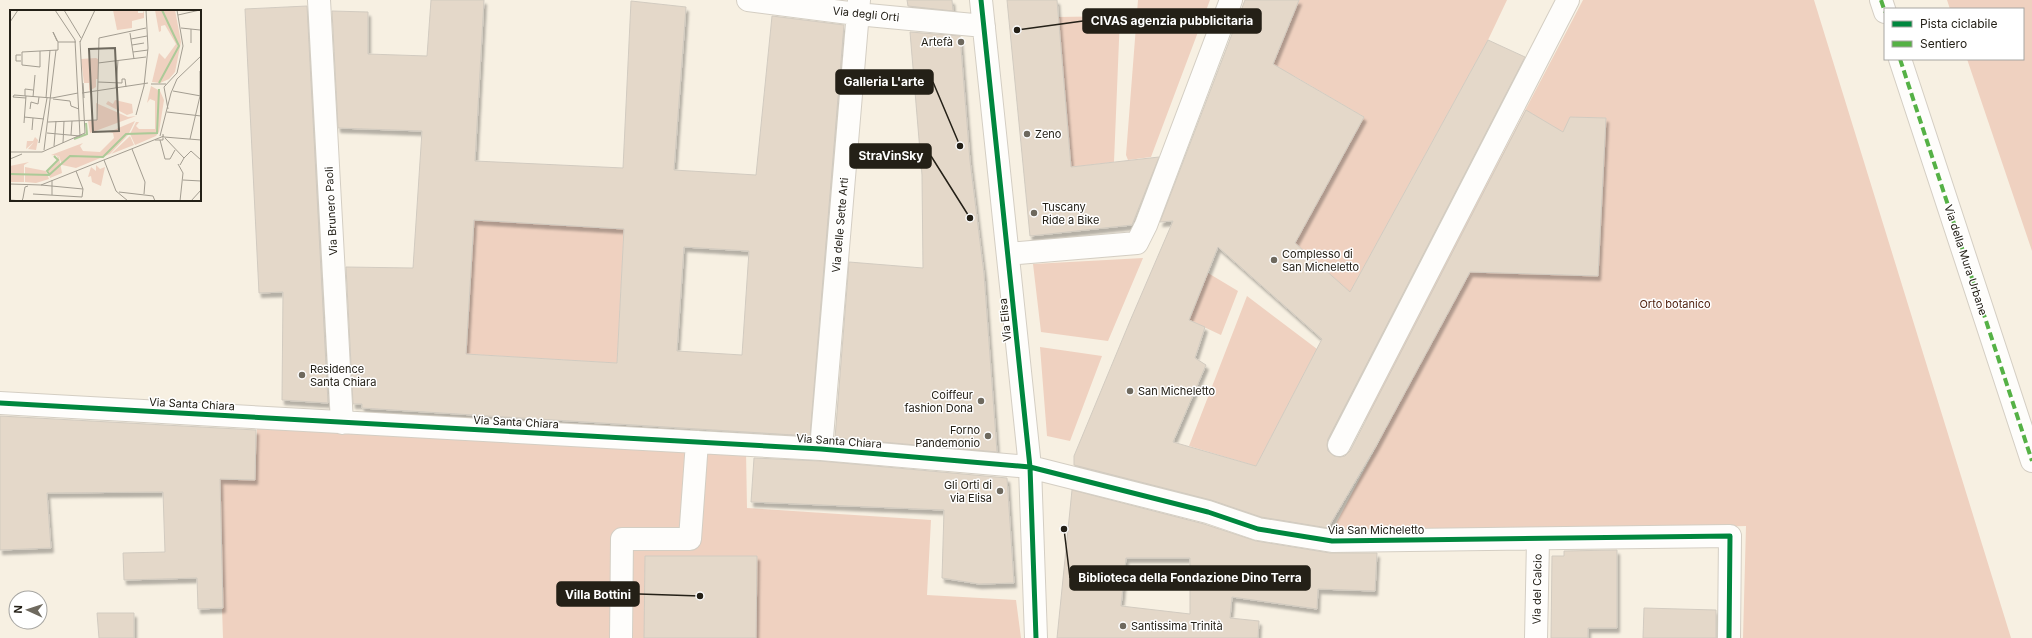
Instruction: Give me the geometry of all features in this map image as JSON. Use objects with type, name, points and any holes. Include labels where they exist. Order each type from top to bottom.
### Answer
[{"type":"street","name":"Via Brunero Paoli","points":[[319,0],[342,423]]},
{"type":"street","name":"Via degli Orti","points":[[748,0],[858,7],[984,26]]},
{"type":"street","name":"Via Elisa","points":[[981,0],[1030,467],[1036,638]]},
{"type":"street","points":[[1008,254],[1137,243],[1146,225],[1231,0]]},
{"type":"street","points":[[1339,445],[1568,0]]},
{"type":"street","name":"Via delle Sette Arti","points":[[821,449],[858,7]]},
{"type":"street","name":"Via della Mura Urbane","points":[[1900,60],[2032,461]]},
{"type":"street","name":"Via Santa Chiara","points":[[0,403],[821,449],[1030,467]]},
{"type":"street","points":[[621,638],[622,540],[690,539],[697,442]]},
{"type":"street","name":"Via San Micheletto","points":[[1030,467],[1208,512],[1258,529],[1332,541],[1538,540],[1730,536],[1729,638]]},
{"type":"street","name":"Via del Calcio","points":[[1536,638],[1538,540]]},
{"type":"green space","points":[[1138,0],[1210,0],[1151,157],[1128,160],[1126,155]]},
{"type":"green space","points":[[1299,0],[1507,0],[1488,40],[1350,292],[1295,243],[1364,117],[1296,77],[1272,67]]},
{"type":"green space","name":"Orto botanico","points":[[1583,0],[1814,0],[2011,638],[1743,638],[1746,526],[1334,537],[1332,531],[1380,440],[1364,418]]},
{"type":"green space","points":[[1947,0],[2032,0],[2032,251],[1967,60],[2024,60],[2024,8],[1950,8]]},
{"type":"green space","points":[[1120,16],[1114,162],[1071,167],[1058,17]]},
{"type":"green space","points":[[474,220],[624,229],[617,363],[466,354]]},
{"type":"green space","points":[[1143,258],[1108,341],[1041,332],[1033,264]]},
{"type":"green space","points":[[1208,273],[1238,291],[1221,335],[1189,320]]},
{"type":"green space","points":[[1247,296],[1317,349],[1256,466],[1189,446]]},
{"type":"green space","points":[[1040,347],[1102,356],[1070,441],[1047,436]]},
{"type":"green space","points":[[257,427],[746,451],[747,508],[931,520],[927,595],[1016,600],[1021,638],[223,638],[218,479],[255,480]]},
{"type":"building","points":[[431,0],[484,0],[475,161],[623,168],[631,1],[686,7],[674,170],[756,175],[772,16],[844,25],[810,436],[362,408],[362,404],[353,404],[346,267],[413,268],[422,131],[338,128],[332,11],[368,12],[368,54],[427,56]],"holes":[[[474,220],[624,229],[617,363],[466,354]],[[684,247],[749,251],[742,355],[677,351]]]},
{"type":"building","points":[[907,0],[952,0],[953,11],[908,6]]},
{"type":"building","points":[[1007,0],[1057,0],[1071,167],[1159,157],[1132,225],[1030,236]]},
{"type":"building","name":"Complesso di San Micheletto","points":[[1245,0],[1299,0],[1273,64],[1364,117],[1295,243],[1350,292],[1488,40],[1525,57],[1328,439],[1328,451],[1334,456],[1345,456],[1350,451],[1526,110],[1563,132],[1570,117],[1606,118],[1598,276],[1470,272],[1376,446],[1328,528],[1261,517],[1211,500],[1074,465],[1074,456],[1173,221],[1160,222]],"holes":[[[1218,247],[1322,339],[1256,466],[1173,442],[1206,365],[1195,358],[1205,327],[1189,320]]]},
{"type":"building","points":[[307,6],[328,403],[282,400],[283,292],[259,293],[245,9]]},
{"type":"building","points":[[910,32],[960,36],[970,161],[984,274],[997,452],[835,438],[849,262],[923,268],[922,175]]},
{"type":"building","points":[[0,416],[256,430],[255,480],[220,479],[223,608],[198,609],[197,578],[124,580],[123,553],[165,552],[163,492],[47,493],[51,548],[0,550]]},
{"type":"building","points":[[754,458],[820,461],[1007,478],[1014,583],[979,584],[942,578],[944,510],[751,502]]},
{"type":"building","points":[[1072,490],[1204,524],[1256,541],[1330,553],[1377,553],[1375,591],[1318,589],[1317,609],[1232,597],[1230,618],[1259,621],[1258,638],[1057,638]],"holes":[[[1126,558],[1190,558],[1190,614],[1121,606]]]},
{"type":"building","points":[[1617,550],[1617,628],[1588,628],[1588,638],[1551,638],[1552,556],[1564,556],[1564,551]]},
{"type":"building","points":[[645,556],[757,556],[756,638],[644,638]]},
{"type":"building","points":[[1644,608],[1716,610],[1716,638],[1643,638]]},
{"type":"building","points":[[97,613],[134,613],[134,638],[99,638]]},
{"type":"marked path","points":[[1881,0],[1884,9]]},
{"type":"marked path","points":[[1900,60],[2032,461]]},
{"type":"cycle path","points":[[981,0],[1030,467],[1036,638]]},
{"type":"cycle path","points":[[0,403],[821,449],[1030,467],[1208,512],[1258,529],[1332,541],[1730,536],[1729,638]]},
{"type":"place","name":"CIVAS agenzia pubblicitaria","points":[[1017,30]]},
{"type":"place","name":"Artefà","points":[[961,42]]},
{"type":"place","name":"Zeno","points":[[1027,134]]},
{"type":"place","name":"Galleria L'arte","points":[[960,146]]},
{"type":"place","name":"Tuscany Ride a Bike","points":[[1034,213]]},
{"type":"place","name":"StraVinSky","points":[[970,218]]},
{"type":"place","name":"Complesso di San Micheletto","points":[[1274,260]]},
{"type":"place","name":"Residence Santa Chiara","points":[[302,375]]},
{"type":"place","name":"San Micheletto","points":[[1130,391]]},
{"type":"place","name":"Coiffeur fashion Dona","points":[[981,401]]},
{"type":"place","name":"Forno Pandemonio","points":[[988,436]]},
{"type":"place","name":"Gli Orti di via Elisa","points":[[1000,491]]},
{"type":"place","name":"Biblioteca della Fondazione Dino Terra","points":[[1064,529]]},
{"type":"place","name":"Villa Bottini","points":[[700,596]]},
{"type":"place","name":"Santissima Trinità","points":[[1123,626]]}]
